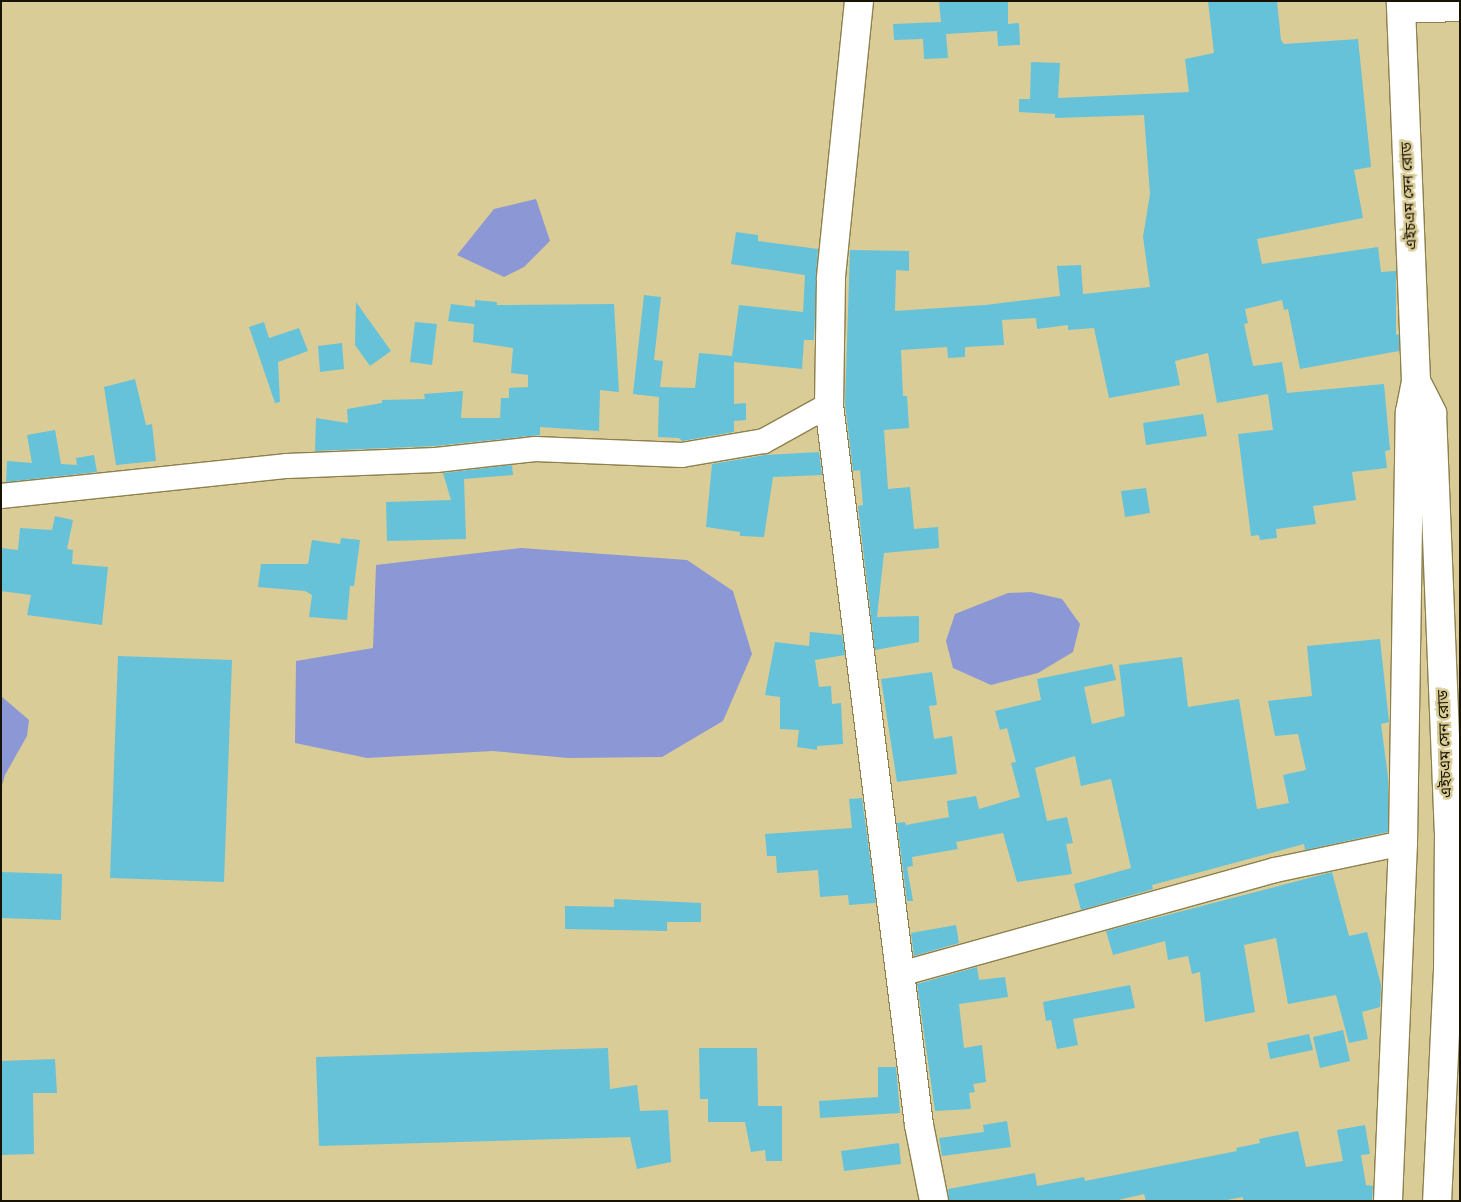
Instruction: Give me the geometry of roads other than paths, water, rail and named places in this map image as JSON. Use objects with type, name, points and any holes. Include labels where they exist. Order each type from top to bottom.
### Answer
[{"type":"main road","points":[[858,1],[831,279],[829,405],[919,1125],[934,1201]]},
{"type":"main road","name":"এইচএম সেন রোড","points":[[1388,1201],[1403,843],[1410,412],[1416,381],[1403,5]]},
{"type":"main road","name":"এইচএম সেন রোড","points":[[1416,381],[1432,413],[1451,726],[1444,774],[1449,832],[1448,970],[1437,1201]]},
{"type":"main road","points":[[1404,762],[1444,774]]},
{"type":"street","points":[[1403,5],[1460,9]]},
{"type":"street","points":[[1,496],[287,466],[436,460],[535,449],[682,454],[764,441],[829,405]]},
{"type":"street","points":[[1444,774],[1460,810]]},
{"type":"street","points":[[900,974],[1275,870],[1403,843]]},
{"type":"water","points":[[536,199],[550,241],[524,267],[504,277],[457,255],[494,209]]},
{"type":"water","points":[[521,548],[687,560],[733,591],[752,654],[723,721],[662,757],[568,758],[493,751],[367,758],[295,743],[296,661],[373,648],[376,565]]},
{"type":"water","points":[[1031,592],[1062,599],[1080,624],[1073,652],[1038,673],[991,685],[953,668],[946,641],[955,614],[1008,593]]},
{"type":"water","points":[[1,696],[29,720],[27,736],[5,775],[1,789]]}]
